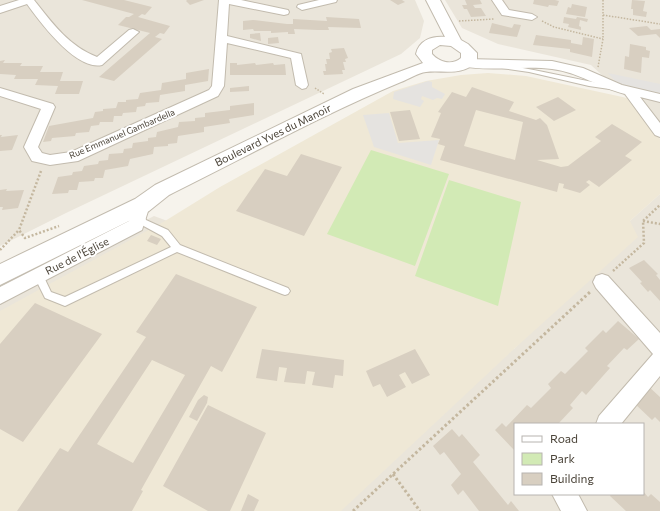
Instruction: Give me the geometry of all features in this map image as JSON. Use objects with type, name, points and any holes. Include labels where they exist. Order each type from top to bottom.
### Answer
[{"type":"street","points":[[0,10],[29,0],[58,38],[83,56],[98,62],[133,32]]},
{"type":"street","points":[[225,0],[284,12]]},
{"type":"street","name":"Rue Emmanuel Gambardella","points":[[50,160],[73,157],[214,93],[218,86],[225,0]]},
{"type":"street","points":[[302,7],[332,0]]},
{"type":"street","points":[[423,0],[438,32],[430,47],[428,60],[440,66]]},
{"type":"street","points":[[433,0],[462,52],[490,64],[510,63],[552,65],[593,76],[624,89],[660,98]]},
{"type":"street","points":[[497,0],[506,14],[532,17]]},
{"type":"street","points":[[222,38],[296,56],[302,85]]},
{"type":"street","points":[[430,47],[462,52],[510,63]]},
{"type":"street","name":"Boulevard Yves du Manoir","points":[[385,83],[430,47]]},
{"type":"street","name":"Boulevard Yves du Manoir","points":[[0,260],[131,196],[162,190],[337,104],[385,83],[421,68],[440,66],[454,67],[462,52]]},
{"type":"street","points":[[624,89],[634,99],[660,132]]},
{"type":"street","points":[[0,92],[48,107],[31,147],[37,156],[50,160]]},
{"type":"street","name":"Boulevard Yves du Manoir","points":[[0,275],[139,214],[162,190]]},
{"type":"street","name":"Rue de l'Église","points":[[0,296],[39,276],[139,214]]},
{"type":"street","points":[[602,282],[660,347]]},
{"type":"street","points":[[608,423],[660,361]]},
{"type":"street","points":[[565,495],[575,511]]},
{"type":"lane","points":[[490,64],[529,70],[589,84],[624,89]]},
{"type":"lane","points":[[139,214],[143,222],[165,233],[177,248],[285,291]]},
{"type":"lane","points":[[39,276],[48,295],[64,302],[177,248]]},
{"type":"path","points":[[593,76],[600,63],[603,39],[603,0]]},
{"type":"path","points":[[445,22],[503,18],[506,14]]},
{"type":"path","points":[[603,15],[660,24]]},
{"type":"path","points":[[532,17],[554,27],[603,39]]},
{"type":"path","points":[[302,85],[317,89],[337,104]]},
{"type":"path","points":[[0,250],[19,230],[41,170],[50,160]]},
{"type":"path","points":[[353,511],[644,243],[643,221],[660,205]]},
{"type":"path","points":[[643,221],[660,224]]},
{"type":"path","points":[[19,230],[25,238],[56,226],[66,227]]},
{"type":"path","points":[[393,474],[420,511]]},
{"type":"shaded area","points":[[0,0],[415,0],[424,21],[420,38],[401,54],[66,213],[0,246]]},
{"type":"shaded area","points":[[445,0],[660,0],[660,139],[627,98],[591,65],[498,44],[462,28]]},
{"type":"shaded area","points":[[488,73],[526,76],[627,98],[660,139],[660,194],[630,221],[638,237],[514,349],[341,511],[0,511],[0,311],[165,221],[220,187],[393,91],[426,81],[461,75]]},
{"type":"shaded area","points":[[608,73],[660,84],[660,93],[617,83]]},
{"type":"shaded area","points":[[428,81],[432,82],[432,87],[445,94],[442,99],[437,98],[433,100],[422,96],[421,99],[424,101],[420,107],[393,99],[394,92]]},
{"type":"shaded area","points":[[389,113],[398,143],[439,140],[431,165],[374,147],[363,115]]},
{"type":"shaded area","points":[[660,194],[660,511],[0,511],[0,295],[154,216],[514,349],[630,221]]},
{"type":"green space","points":[[371,150],[449,174],[415,266],[327,234]]},
{"type":"green space","points":[[449,180],[521,202],[498,306],[415,276]]},
{"type":"building","points":[[82,0],[124,0],[152,7],[145,15],[142,14],[138,17],[170,26],[164,34],[160,33],[155,37],[162,39],[114,81],[99,77],[150,33],[118,25],[126,17],[134,14]]},
{"type":"building","points":[[204,0],[190,5],[186,1]]},
{"type":"building","points":[[390,0],[402,0],[405,2],[398,5]]},
{"type":"building","points":[[465,0],[480,0],[482,4],[473,5],[475,8],[481,8],[486,16],[471,17],[467,9],[464,9],[462,5],[467,5]]},
{"type":"building","points":[[534,0],[559,1],[557,6],[549,5],[548,7],[533,4]]},
{"type":"building","points":[[632,0],[645,1],[643,11],[647,12],[646,17],[633,15],[633,9],[631,9]]},
{"type":"building","points":[[572,4],[587,7],[585,17],[566,14],[568,7],[571,8]]},
{"type":"building","points":[[326,17],[359,19],[361,28],[328,27],[329,30],[294,29],[295,34],[288,34],[288,32],[271,33],[271,31],[254,31],[253,29],[243,30],[243,21],[253,20],[293,24],[293,19],[327,21]]},
{"type":"building","points":[[564,17],[588,19],[587,22],[580,20],[579,26],[581,27],[581,30],[568,27],[569,24],[563,23]]},
{"type":"building","points":[[492,23],[512,28],[514,24],[521,25],[517,37],[489,33]]},
{"type":"building","points":[[647,26],[651,30],[660,29],[660,38],[656,34],[638,36],[629,28]]},
{"type":"building","points":[[260,33],[261,41],[250,38],[250,34]]},
{"type":"building","points":[[536,35],[571,40],[571,43],[582,45],[583,37],[594,39],[592,57],[570,52],[570,49],[533,45]]},
{"type":"building","points":[[278,37],[279,43],[268,44],[268,38]]},
{"type":"building","points":[[630,44],[646,47],[646,50],[650,51],[649,58],[642,57],[641,73],[624,69],[625,56],[629,57]]},
{"type":"building","points":[[344,48],[348,58],[345,59],[346,62],[343,62],[345,70],[342,70],[343,74],[324,75],[323,71],[326,71],[325,64],[327,64],[326,59],[330,59],[329,53],[332,52],[331,49]]},
{"type":"building","points":[[5,60],[3,63],[22,63],[20,66],[43,66],[40,72],[63,72],[60,81],[83,81],[79,94],[55,94],[58,86],[35,85],[38,79],[14,79],[16,75],[0,74],[0,61]]},
{"type":"building","points":[[230,63],[237,63],[237,65],[255,63],[256,65],[273,63],[274,65],[285,64],[286,75],[230,75]]},
{"type":"building","points":[[209,69],[208,81],[185,85],[185,91],[160,95],[159,102],[146,103],[145,106],[137,107],[136,112],[123,113],[122,116],[114,116],[113,122],[100,122],[99,125],[91,126],[89,132],[76,133],[75,136],[52,138],[51,141],[43,142],[49,126],[93,118],[95,112],[103,111],[103,109],[116,108],[118,102],[138,99],[140,93],[161,90],[162,83],[186,79],[186,73]]},
{"type":"building","points":[[249,86],[249,91],[230,92],[230,88]]},
{"type":"building","points":[[472,87],[514,102],[509,111],[536,120],[540,118],[547,125],[559,159],[537,160],[561,167],[568,166],[601,141],[595,137],[612,124],[642,142],[625,156],[632,160],[599,187],[589,180],[586,182],[590,185],[580,193],[563,188],[564,184],[559,183],[557,192],[440,160],[445,146],[438,144],[440,139],[431,137],[441,113],[438,112],[452,92],[466,97]],"holes":[[[476,110],[523,122],[515,160],[464,146]]]},
{"type":"building","points":[[558,97],[576,110],[554,121],[536,107]]},
{"type":"building","points":[[254,103],[254,115],[229,119],[230,123],[204,127],[204,132],[178,136],[177,143],[168,144],[168,146],[154,147],[153,154],[130,159],[128,166],[105,170],[103,178],[95,178],[94,181],[79,182],[77,190],[69,190],[68,193],[52,194],[58,177],[72,175],[73,172],[82,171],[84,166],[98,164],[99,161],[108,160],[109,154],[123,153],[124,149],[132,148],[133,143],[148,141],[148,138],[156,137],[157,132],[178,127],[179,122],[195,121],[195,118],[205,117],[205,113],[230,110],[230,106]]},
{"type":"building","points":[[410,110],[420,139],[399,141],[390,112]]},
{"type":"building","points":[[0,135],[2,135],[1,137],[18,135],[12,150],[0,151]]},
{"type":"building","points":[[301,154],[342,167],[304,236],[236,211],[265,169],[287,176]]},
{"type":"building","points":[[7,189],[6,191],[24,190],[18,208],[2,210],[3,207],[0,207],[0,190]]},
{"type":"building","points":[[151,235],[161,239],[157,245],[147,241]]},
{"type":"building","points":[[644,260],[658,274],[656,275],[660,280],[660,301],[650,290],[648,292],[640,283],[642,282],[629,268]]},
{"type":"building","points":[[176,274],[257,307],[222,372],[211,366],[141,490],[143,491],[132,511],[17,511],[60,448],[68,452],[146,337],[136,332]],"holes":[[[152,360],[185,375],[133,463],[97,444]]]},
{"type":"building","points":[[35,303],[102,334],[23,442],[0,429],[0,344]]},
{"type":"building","points":[[618,321],[639,339],[627,350],[624,348],[607,366],[610,368],[586,395],[582,391],[570,405],[573,408],[559,423],[514,423],[514,450],[495,430],[502,423],[506,427],[527,405],[531,408],[551,388],[548,384],[561,371],[565,374],[588,351],[585,348],[603,330],[606,333]]},
{"type":"building","points":[[262,349],[344,360],[343,376],[335,375],[333,388],[312,385],[315,372],[307,371],[305,384],[284,382],[287,368],[279,367],[277,381],[256,378]]},
{"type":"building","points":[[415,349],[430,375],[412,384],[405,372],[399,375],[406,387],[387,397],[380,384],[373,387],[366,371]]},
{"type":"building","points":[[647,385],[660,397],[660,422],[655,417],[652,420],[633,402]]},
{"type":"building","points":[[204,395],[208,397],[207,403],[197,421],[189,417],[198,400]]},
{"type":"building","points":[[208,405],[266,433],[230,511],[208,511],[163,486]]},
{"type":"building","points":[[452,429],[459,437],[462,434],[480,455],[473,462],[508,505],[511,501],[519,511],[479,511],[463,490],[458,495],[451,485],[461,474],[444,452],[440,455],[433,446]]},
{"type":"building","points":[[644,492],[648,497],[651,494],[660,502],[660,511],[626,511],[610,496],[644,495]]},
{"type":"building","points":[[248,494],[259,500],[254,511],[241,511]]}]
